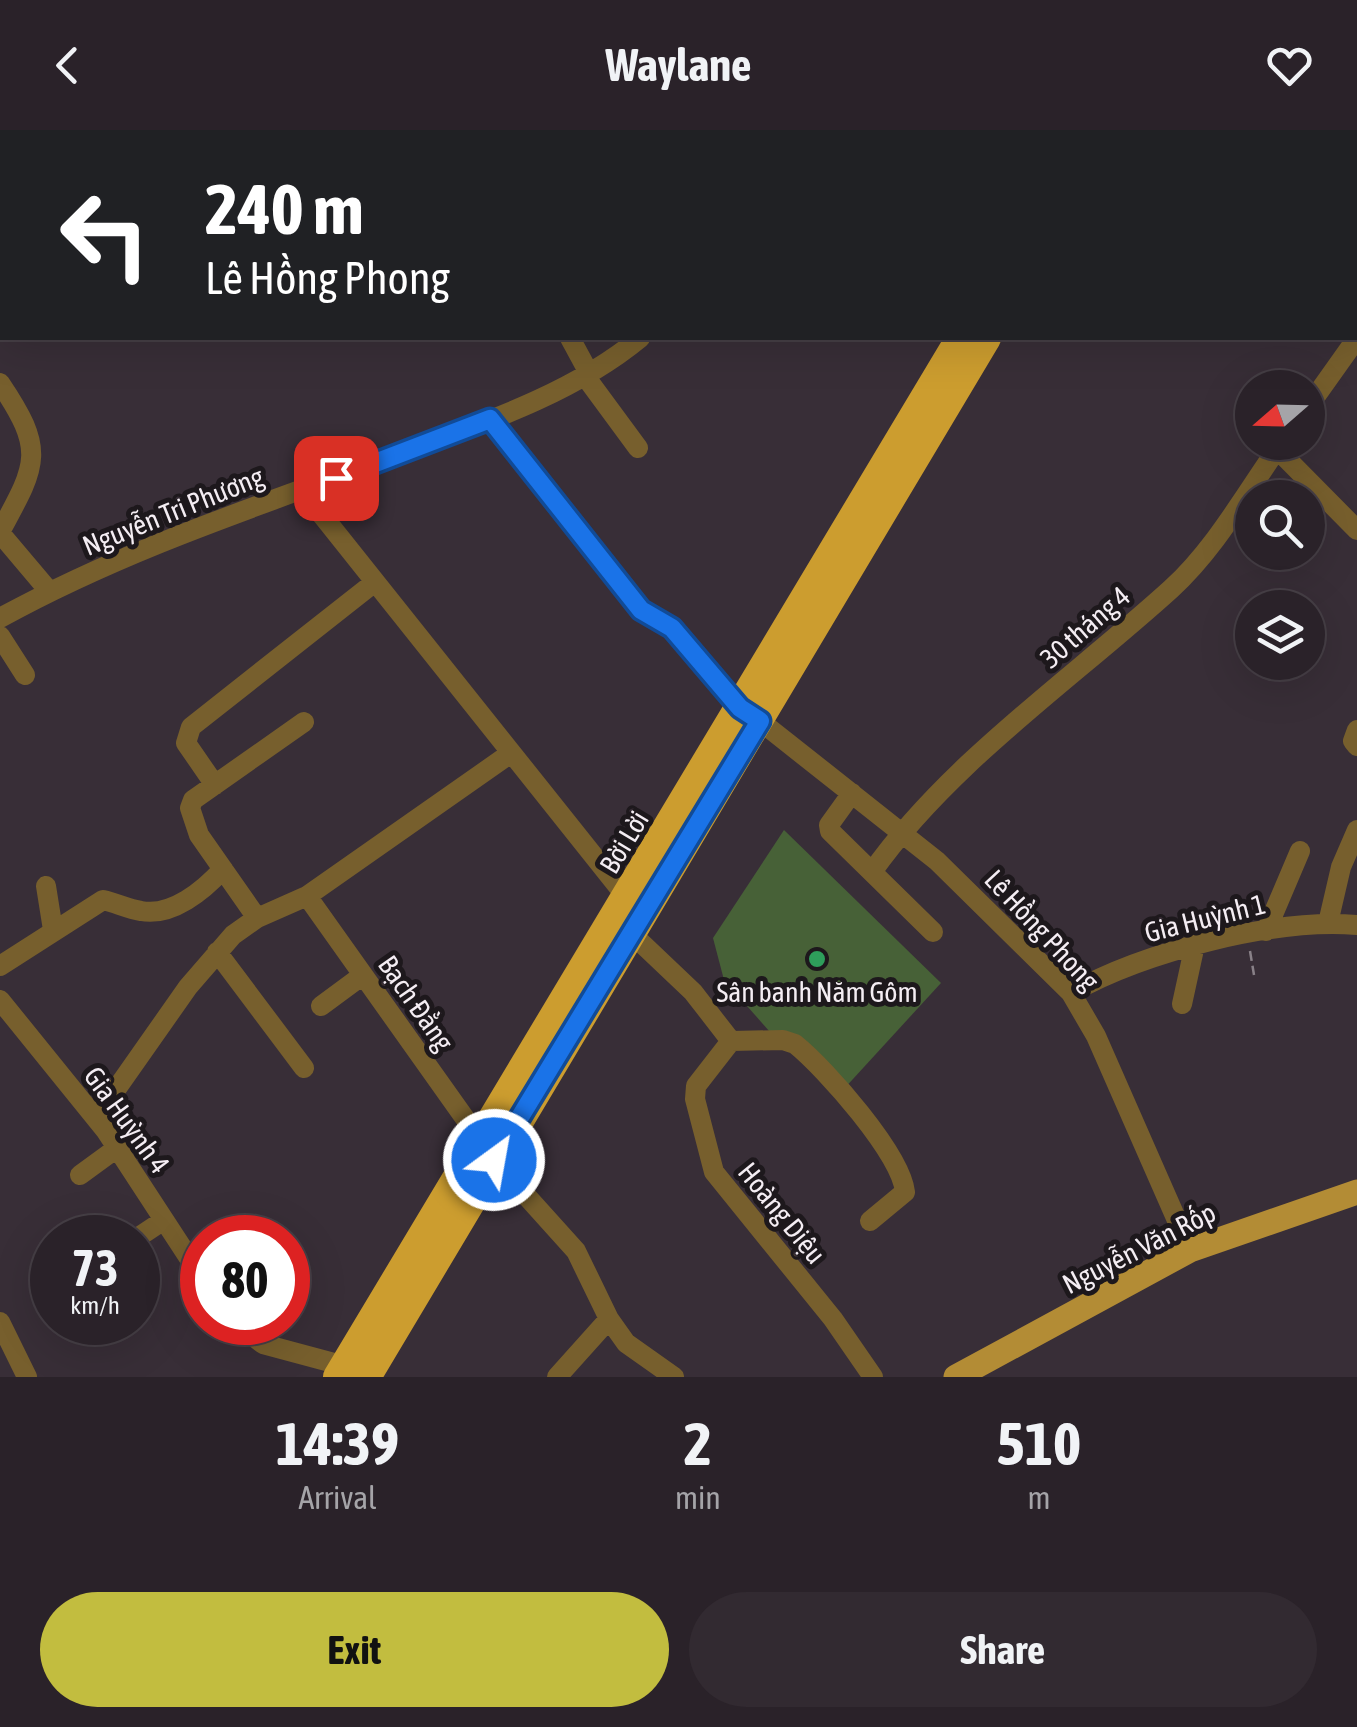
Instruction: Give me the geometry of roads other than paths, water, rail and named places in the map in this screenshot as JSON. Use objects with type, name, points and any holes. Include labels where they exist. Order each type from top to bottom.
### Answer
[{"type":"highway","name":"Bời Lời","points":[[350,1373],[488,1151],[634,935],[750,715],[959,340]]},
{"type":"highway","name":"Bời Lời","points":[[488,1151],[628,899],[750,715],[985,340]]},
{"type":"main road","name":"Nguyễn Văn Rốp","points":[[956,1377],[1190,1250],[1357,1192]]},
{"type":"street","points":[[571,340],[588,376],[638,448]]},
{"type":"street","name":"Nguyễn Tri Phương","points":[[0,618],[49,590],[158,543],[490,419],[588,376],[637,340]]},
{"type":"street","points":[[1325,383],[1356,340]]},
{"type":"street","points":[[0,383],[27,430],[33,450],[32,467],[2,536],[49,590]]},
{"type":"street","name":"Lê Hồng Phong","points":[[490,419],[641,610],[672,628],[750,715],[937,861],[1071,993],[1096,1036],[1190,1250]]},
{"type":"street","name":"30 tháng 4","points":[[872,872],[900,832],[1084,662],[1174,586],[1271,460]]},
{"type":"street","points":[[1292,460],[1357,530]]},
{"type":"street","points":[[302,490],[628,899]]},
{"type":"street","points":[[215,784],[186,743],[191,727],[375,582]]},
{"type":"street","points":[[0,636],[26,675]]},
{"type":"street","points":[[258,918],[199,835],[190,808],[193,800],[304,722]]},
{"type":"street","points":[[1357,730],[1352,741],[1357,746]]},
{"type":"street","points":[[96,1118],[217,952],[258,918],[306,896],[512,753]]},
{"type":"street","points":[[852,793],[829,824],[830,831],[933,932]]},
{"type":"street","points":[[1328,923],[1341,867],[1357,830]]},
{"type":"street","points":[[1266,930],[1300,851]]},
{"type":"street","points":[[0,966],[103,900],[142,912],[166,910],[202,889],[223,869]]},
{"type":"street","points":[[46,886],[53,930]]},
{"type":"street","name":"Bạch Đằng","points":[[306,896],[488,1151],[576,1250],[609,1319],[626,1343],[674,1377]]},
{"type":"street","name":"Gia Huỳnh 1","points":[[1071,993],[1142,960],[1266,930],[1328,923],[1357,926]]},
{"type":"street","points":[[634,935],[692,992],[730,1041],[783,1040],[795,1044],[880,1141],[904,1182],[905,1192],[870,1221]]},
{"type":"street","points":[[1182,1004],[1194,949]]},
{"type":"street","points":[[217,952],[304,1068]]},
{"type":"street","points":[[321,1006],[363,975]]},
{"type":"street","name":"Gia Huỳnh 4","points":[[0,1000],[96,1118],[180,1244]]},
{"type":"street","name":"Hoàng Diệu","points":[[730,1041],[696,1086],[695,1098],[714,1172],[833,1319],[872,1377]]},
{"type":"street","points":[[80,1175],[117,1148]]},
{"type":"street","points":[[160,1223],[164,1220]]},
{"type":"street","points":[[557,1377],[609,1319]]},
{"type":"street","points":[[0,1322],[5,1344],[27,1377]]},
{"type":"street","points":[[266,1345],[350,1373]]},
{"type":"place","name":"Sân banh Năm Gôm","points":[[817,959]]}]
